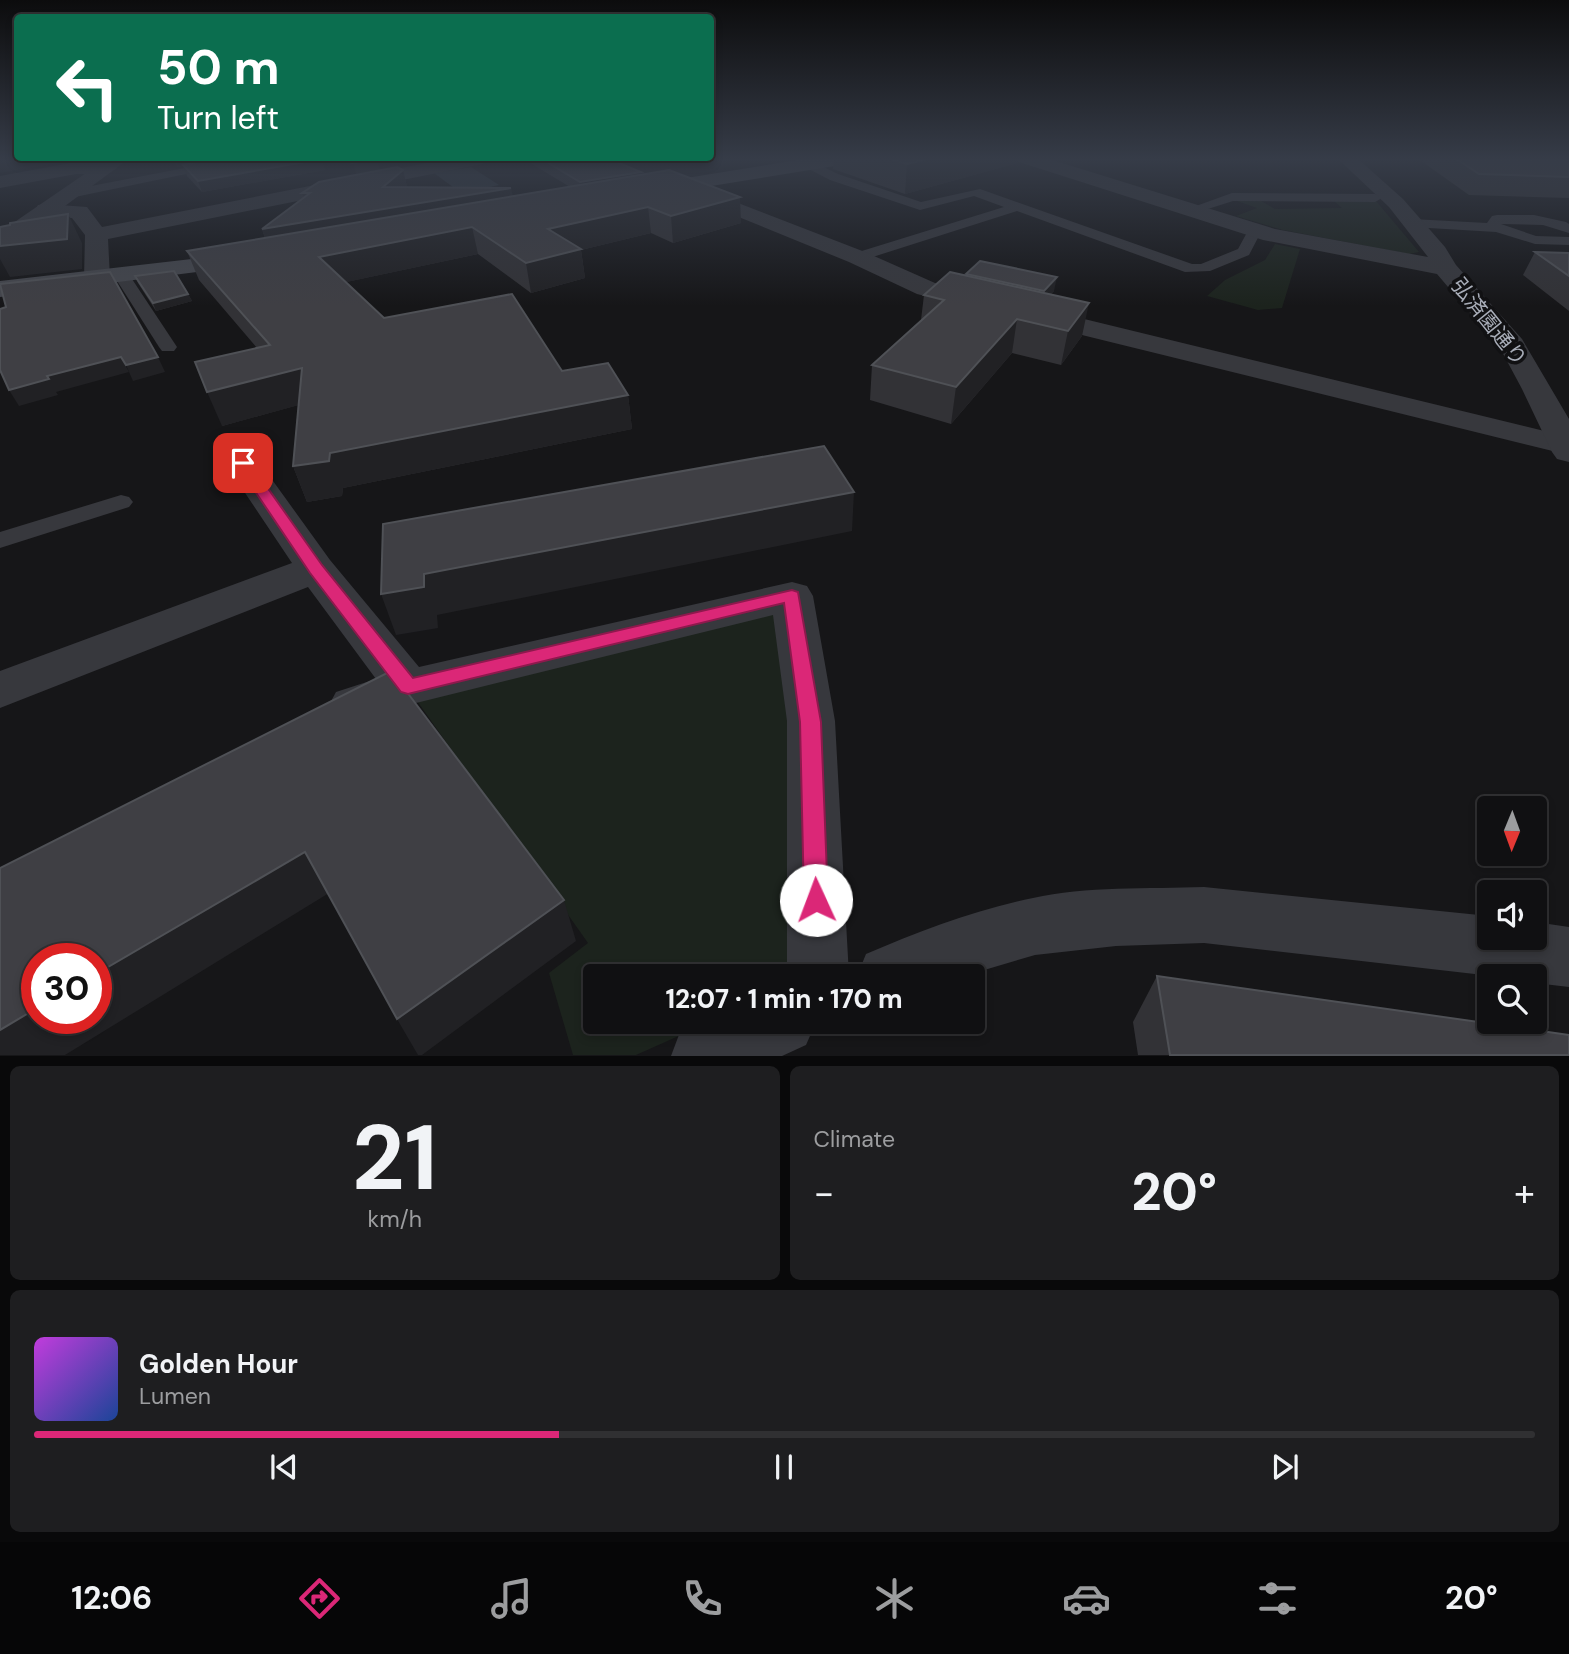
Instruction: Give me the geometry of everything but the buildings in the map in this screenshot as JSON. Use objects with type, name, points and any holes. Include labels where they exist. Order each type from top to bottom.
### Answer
[{"type":"main road","points":[[0,289],[260,258]]},
{"type":"street","points":[[0,243],[50,207]]},
{"type":"street","points":[[96,235],[235,207]]},
{"type":"street","points":[[732,207],[942,294],[1568,449]]},
{"type":"street","points":[[1183,207],[1255,230],[1445,268]]},
{"type":"street","points":[[1399,207],[1412,223]]},
{"type":"street","points":[[46,210],[79,212],[96,235],[97,278]]},
{"type":"street","name":"弘済園通り","points":[[1412,223],[1437,252],[1445,268],[1512,345],[1568,449]]},
{"type":"street","points":[[916,314],[942,294]]},
{"type":"street","points":[[243,463],[316,569],[408,687]]},
{"type":"street","points":[[0,690],[316,569]]},
{"type":"street","points":[[320,721],[344,708],[408,687],[792,596],[811,722],[818,964]]},
{"type":"street","points":[[916,964],[1035,926],[1116,918],[1204,915],[1413,936],[1569,957]]},
{"type":"street","points":[[704,1055],[754,1034]]},
{"type":"lane","points":[[857,257],[907,239],[1016,207]]},
{"type":"lane","points":[[1018,207],[1191,269],[1204,268],[1244,251],[1255,230]]},
{"type":"lane","points":[[1192,210],[1200,207]]},
{"type":"lane","points":[[1497,228],[1494,223],[1497,219],[1507,219],[1552,222],[1569,229]]},
{"type":"lane","points":[[1412,223],[1497,228],[1535,240],[1569,241]]},
{"type":"lane","points":[[122,276],[168,347]]},
{"type":"lane","points":[[0,540],[121,502]]},
{"type":"shaded area","points":[[1255,207],[1381,207],[1419,252],[1409,254],[1283,230],[1236,216],[1257,208]]},
{"type":"shaded area","points":[[1275,244],[1300,249],[1282,308],[1258,310],[1207,296],[1225,280],[1265,260]]},
{"type":"shaded area","points":[[784,607],[795,964],[583,964],[583,1034],[683,1034],[636,1055],[573,1055],[549,973],[588,943],[415,698]]},
{"type":"route","points":[[243,463],[316,569],[408,687],[792,596],[811,722],[816,900]]}]
